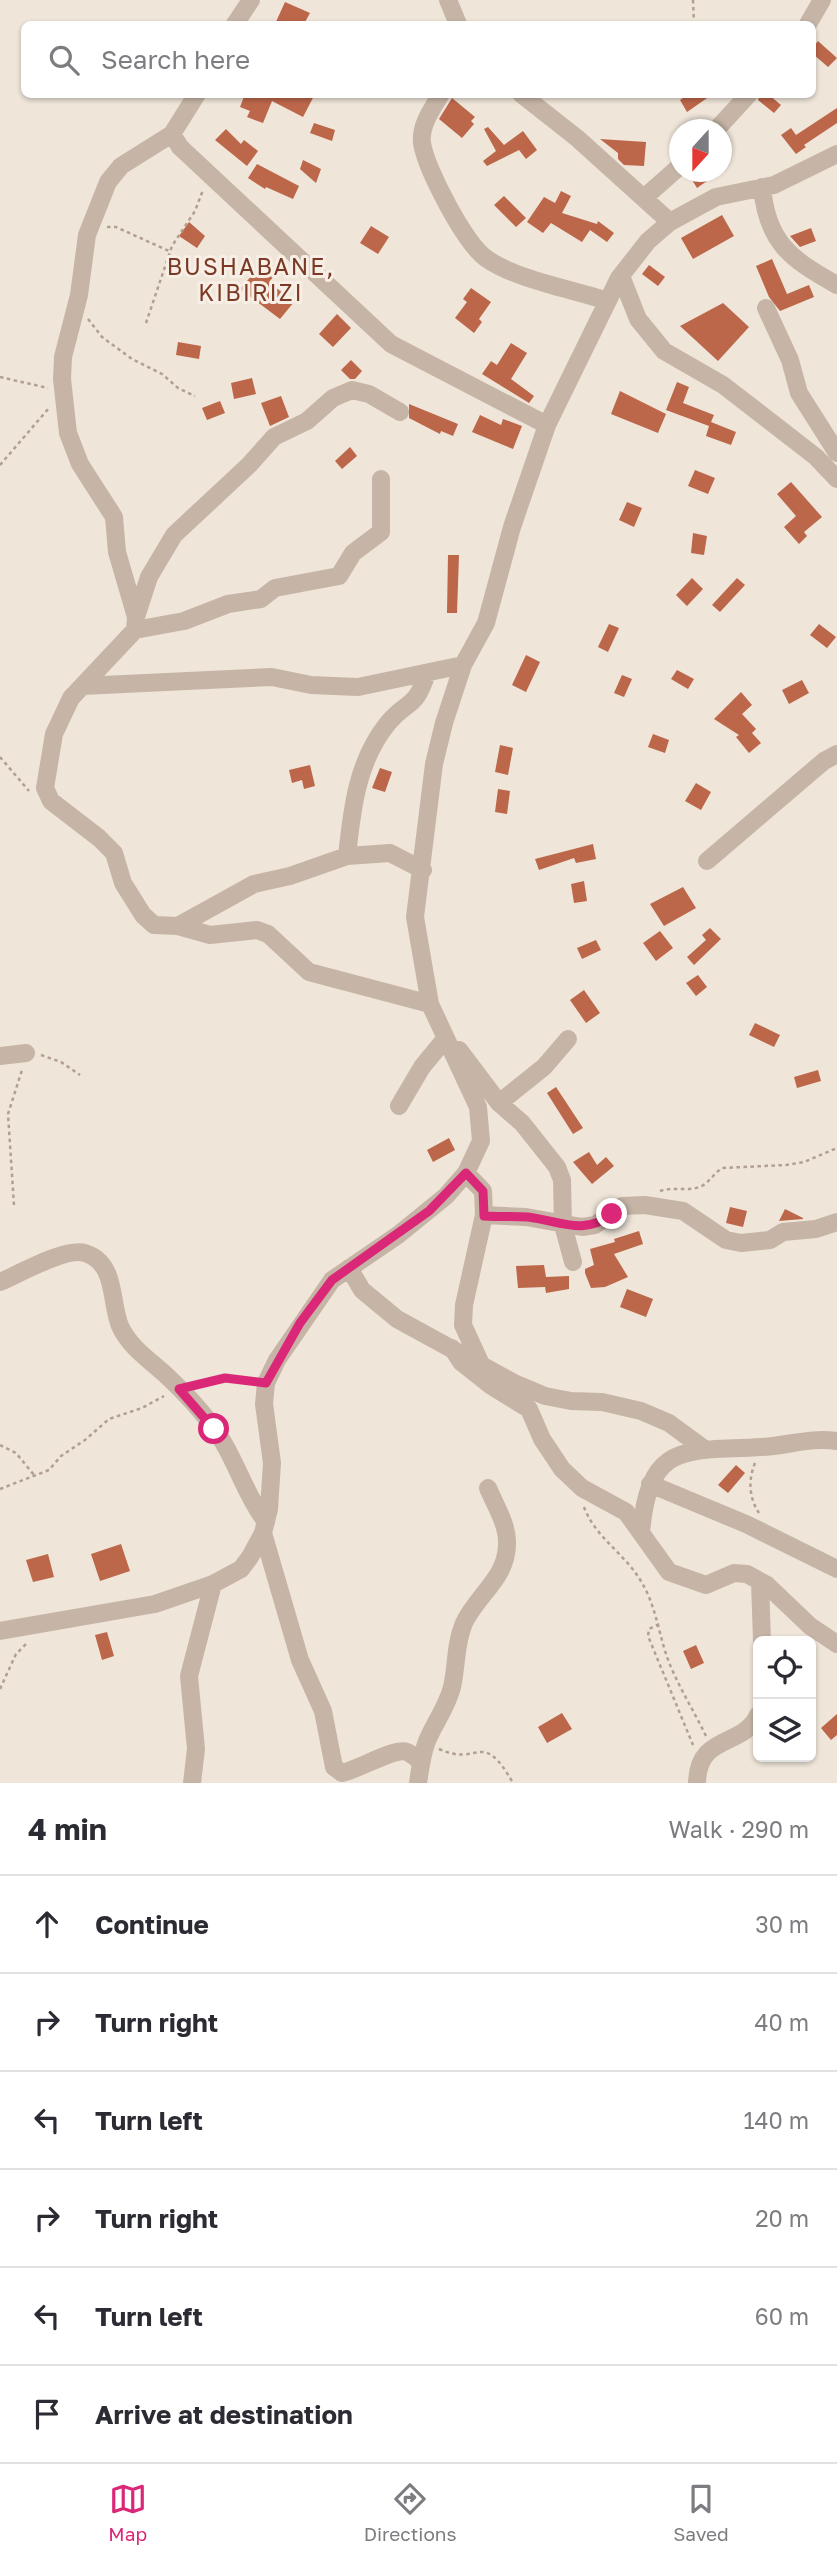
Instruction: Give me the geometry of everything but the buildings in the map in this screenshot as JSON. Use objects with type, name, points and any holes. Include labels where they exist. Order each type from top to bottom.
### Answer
[{"type":"street","points":[[237,21],[251,0]]},
{"type":"street","points":[[448,0],[456,21]]},
{"type":"street","points":[[810,21],[822,0]]},
{"type":"street","points":[[136,623],[117,552],[114,517],[80,464],[68,433],[63,357],[77,302],[90,224],[114,172],[172,134],[194,98]]},
{"type":"street","points":[[438,98],[426,118],[422,143],[447,203],[469,242],[487,259],[519,273],[608,301]]},
{"type":"street","points":[[527,98],[645,197],[670,222]]},
{"type":"street","points":[[726,119],[745,98]]},
{"type":"street","points":[[172,134],[180,148],[391,344],[547,425]]},
{"type":"street","points":[[0,1631],[155,1604],[214,1584],[241,1569],[265,1528],[272,1463],[264,1404],[266,1383],[300,1323],[332,1280],[429,1211],[466,1173],[481,1141],[478,1107],[430,1004],[415,917],[434,764],[463,666],[486,623],[512,527],[547,425],[621,276],[648,241],[670,222],[716,197],[798,176],[837,154]]},
{"type":"street","points":[[645,197],[669,176]]},
{"type":"street","points":[[762,187],[768,225],[777,239],[789,254],[837,285]]},
{"type":"street","points":[[621,276],[638,320],[664,351],[723,385],[816,457],[837,479]]},
{"type":"street","points":[[766,308],[790,360],[799,393],[837,453]]},
{"type":"street","points":[[400,412],[369,394],[352,390],[333,398],[307,421],[274,438],[249,466],[174,535],[149,577],[136,623],[71,698],[49,748],[45,788],[51,801],[114,853],[123,883],[143,915],[154,925],[177,926],[210,935],[257,930],[277,940],[299,966],[309,972],[430,1004]]},
{"type":"street","points":[[136,623],[184,621],[228,604],[261,599],[275,588],[340,576],[354,553],[381,532],[381,479]]},
{"type":"street","points":[[82,686],[272,677],[311,685],[358,687],[463,666]]},
{"type":"street","points":[[347,856],[352,805],[362,773],[389,722],[416,700],[427,673]]},
{"type":"street","points":[[707,861],[824,761],[837,754]]},
{"type":"street","points":[[177,926],[254,884],[290,876],[347,856],[390,853],[422,870]]},
{"type":"street","points":[[443,1034],[499,1103],[522,1123],[557,1167],[562,1180],[563,1225],[573,1262]]},
{"type":"street","points":[[400,1107],[443,1034]]},
{"type":"street","points":[[499,1103],[544,1067],[568,1039]]},
{"type":"street","points":[[0,1056],[26,1053]]},
{"type":"street","points":[[466,1173],[483,1191],[484,1216],[464,1305],[463,1325],[480,1362]]},
{"type":"street","points":[[484,1216],[526,1217],[563,1225],[595,1225],[622,1206],[645,1205],[683,1211],[733,1242],[770,1240],[783,1232],[816,1229],[837,1222]]},
{"type":"street","points":[[0,1282],[70,1252],[86,1252],[101,1263],[111,1282],[120,1326],[132,1345],[206,1417],[223,1441],[265,1528],[300,1660],[323,1710],[334,1767],[342,1773],[355,1770],[396,1751],[405,1751],[421,1762]]},
{"type":"street","points":[[349,1268],[362,1290],[375,1304],[514,1383],[545,1396],[620,1405],[651,1415],[669,1423],[703,1448]]},
{"type":"street","points":[[452,1348],[461,1362],[490,1385],[529,1409],[542,1439],[576,1483],[626,1512],[659,1562],[681,1579],[706,1585],[734,1573],[747,1574],[760,1582],[810,1626],[837,1644]]},
{"type":"street","points":[[640,1533],[645,1496],[650,1484],[674,1457],[703,1448],[763,1447],[809,1439],[837,1441]]},
{"type":"street","points":[[650,1484],[777,1539],[837,1569]]},
{"type":"street","points":[[418,1783],[427,1742],[447,1704],[453,1684],[455,1652],[464,1624],[474,1607],[493,1586],[508,1544],[502,1520],[488,1488]]},
{"type":"street","points":[[760,1582],[762,1636]]},
{"type":"street","points":[[192,1783],[196,1749],[189,1676],[214,1584]]},
{"type":"street","points":[[697,1783],[699,1765],[712,1748],[741,1731],[753,1720]]},
{"type":"path","points":[[693,0],[694,21]]},
{"type":"path","points":[[146,323],[170,251],[195,211],[209,174]]},
{"type":"path","points":[[90,224],[116,227],[170,251]]},
{"type":"path","points":[[77,302],[102,337],[143,367],[162,374],[178,388],[195,396]]},
{"type":"path","points":[[0,377],[64,392],[0,465]]},
{"type":"path","points":[[0,757],[29,790],[51,801]]},
{"type":"path","points":[[13,1205],[8,1114],[26,1053]]},
{"type":"path","points":[[645,1205],[662,1190],[675,1187],[693,1189],[704,1185],[722,1168],[786,1165],[837,1148]]},
{"type":"path","points":[[0,1489],[49,1470],[61,1456],[109,1419],[142,1408],[179,1389],[225,1378],[266,1383]]},
{"type":"path","points":[[0,1445],[16,1453],[34,1475]]},
{"type":"path","points":[[763,1447],[751,1473],[751,1491],[753,1504],[777,1539]]},
{"type":"path","points":[[576,1483],[587,1515],[605,1541],[629,1561],[643,1584],[659,1624],[666,1656],[712,1748]]},
{"type":"path","points":[[0,1689],[16,1654],[46,1623]]},
{"type":"path","points":[[659,1624],[649,1630],[648,1636],[688,1725],[699,1765]]},
{"type":"path","points":[[427,1742],[454,1753],[486,1751],[496,1755],[513,1783]]},
{"type":"district","name":"BUSHABANE, KIBIRIZI","points":[[251,279]]},
{"type":"route","points":[[214,1429],[179,1389],[225,1378],[266,1383],[300,1323],[332,1280],[429,1211],[466,1173],[483,1191],[484,1216],[526,1217],[582,1227],[595,1225],[612,1214]]}]
